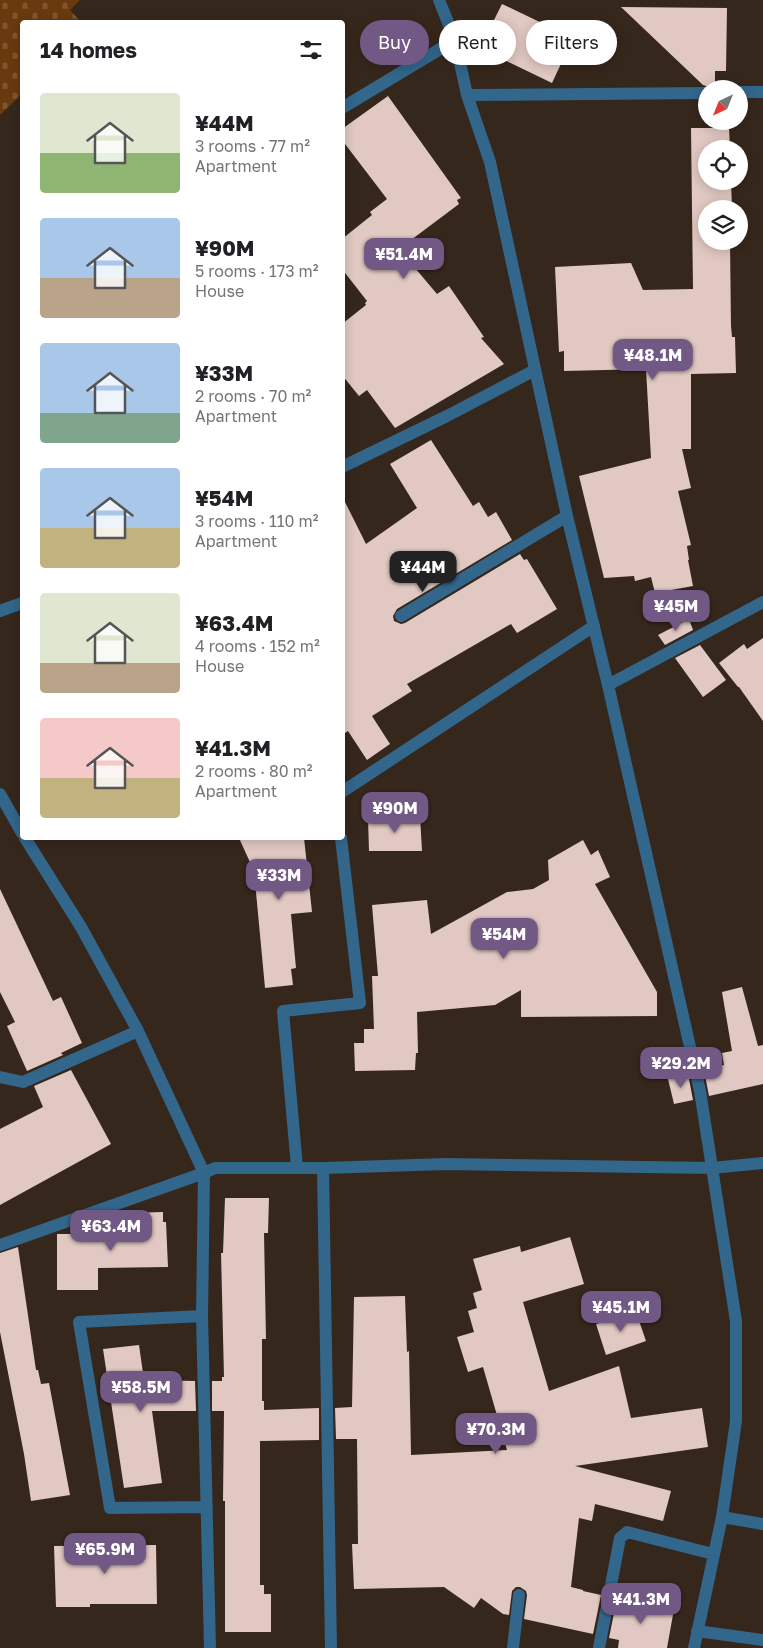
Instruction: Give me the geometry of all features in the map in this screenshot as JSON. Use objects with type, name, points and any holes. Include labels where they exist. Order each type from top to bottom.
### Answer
[{"type":"street","points":[[439,0],[447,20]]},
{"type":"street","points":[[345,106],[439,50]]},
{"type":"street","points":[[460,65],[467,95],[490,162],[567,516],[608,685],[700,1091],[736,1321],[736,1420],[722,1517],[694,1648]]},
{"type":"street","points":[[748,92],[763,92]]},
{"type":"street","points":[[467,95],[698,93]]},
{"type":"street","points":[[345,466],[447,416],[535,370]]},
{"type":"street","points":[[401,616],[567,516]]},
{"type":"street","points":[[608,685],[763,602]]},
{"type":"street","points":[[0,611],[20,604]]},
{"type":"street","points":[[345,790],[594,626]]},
{"type":"street","points":[[0,794],[20,829]]},
{"type":"street","points":[[26,840],[81,927],[138,1030],[204,1173],[202,1316],[210,1648]]},
{"type":"street","points":[[297,1167],[283,1011],[360,1003],[341,840]]},
{"type":"street","points":[[0,1077],[23,1082],[138,1030]]},
{"type":"street","points":[[0,1245],[215,1168],[323,1168],[446,1164],[712,1168],[763,1163]]},
{"type":"street","points":[[323,1168],[331,1648]]},
{"type":"street","points":[[202,1316],[79,1322],[110,1508],[206,1507]]},
{"type":"street","points":[[722,1517],[763,1524]]},
{"type":"street","points":[[599,1648],[620,1538],[626,1532],[713,1554]]},
{"type":"street","points":[[513,1648],[519,1595]]},
{"type":"street","points":[[697,1631],[763,1640]]},
{"type":"green space","points":[[0,0],[80,0],[70,10],[79,20],[20,20],[20,96],[0,115]]},
{"type":"building","points":[[502,4],[535,20],[526,20],[526,65],[560,65],[552,83],[515,65],[516,20],[494,20]]},
{"type":"building","points":[[621,7],[727,8],[726,71],[715,71],[715,80],[698,80]]},
{"type":"building","points":[[388,96],[461,198],[457,200],[459,204],[399,249],[437,294],[449,286],[484,337],[481,338],[504,364],[395,428],[367,390],[359,396],[345,379],[345,322],[366,305],[367,301],[345,273],[345,237],[372,215],[370,212],[387,199],[345,144],[345,127]]},
{"type":"building","points":[[691,128],[698,128],[698,130],[729,130],[730,140],[698,140],[698,190],[731,190],[732,200],[698,200],[698,250],[730,250],[731,326],[732,337],[735,337],[736,373],[691,374],[691,449],[682,449],[691,488],[678,491],[691,545],[687,546],[693,586],[655,593],[651,577],[635,581],[634,576],[604,578],[579,476],[651,458],[646,369],[564,371],[564,351],[559,352],[555,267],[631,263],[643,290],[693,289]]},
{"type":"building","points":[[431,440],[473,506],[479,502],[488,517],[496,512],[512,540],[397,609],[393,616],[394,621],[401,624],[405,623],[520,554],[524,560],[527,559],[557,609],[517,633],[511,624],[407,684],[412,691],[372,716],[390,744],[367,760],[348,731],[345,733],[345,502],[366,544],[417,508],[390,464]]},
{"type":"building","points":[[689,619],[693,630],[665,645],[658,635]]},
{"type":"building","points":[[763,638],[763,721],[719,663],[744,644],[747,649]]},
{"type":"building","points":[[700,645],[726,680],[703,697],[675,658]]},
{"type":"building","points":[[420,816],[422,851],[369,851],[368,818]]},
{"type":"building","points":[[240,840],[304,840],[312,912],[291,914],[296,968],[291,969],[293,985],[265,988],[254,871]]},
{"type":"building","points":[[583,840],[591,855],[598,850],[610,877],[595,884],[657,992],[657,1016],[521,1017],[521,990],[495,1005],[417,1012],[418,1053],[416,1053],[415,1070],[355,1071],[354,1043],[364,1043],[364,1029],[374,1029],[372,976],[378,976],[372,905],[427,900],[431,934],[507,892],[533,889],[549,880],[548,860]]},
{"type":"building","points":[[0,889],[53,1001],[61,997],[82,1043],[61,1053],[63,1055],[27,1071],[7,1026],[15,1022],[0,992]]},
{"type":"building","points":[[742,987],[758,1046],[763,1045],[763,1084],[709,1096],[704,1070],[724,1065],[722,1053],[732,1051],[722,992]]},
{"type":"building","points":[[71,1070],[111,1144],[0,1205],[0,1129],[43,1107],[34,1086]]},
{"type":"building","points":[[688,1074],[693,1100],[674,1104],[668,1079]]},
{"type":"building","points":[[225,1198],[269,1198],[268,1233],[264,1233],[266,1339],[262,1339],[262,1401],[264,1401],[264,1410],[319,1408],[319,1440],[260,1441],[260,1585],[264,1585],[264,1594],[271,1594],[271,1632],[225,1632],[224,1411],[212,1411],[212,1381],[222,1381],[222,1377],[224,1377],[221,1253],[223,1253]]},
{"type":"building","points":[[163,1212],[163,1222],[166,1222],[168,1267],[98,1268],[98,1290],[57,1290],[57,1234],[129,1234],[129,1213]]},
{"type":"building","points":[[570,1237],[584,1284],[523,1302],[549,1391],[619,1366],[631,1418],[702,1408],[708,1447],[575,1466],[671,1491],[663,1521],[595,1504],[592,1521],[579,1518],[571,1587],[601,1595],[593,1634],[524,1619],[527,1595],[526,1591],[520,1587],[516,1587],[512,1591],[509,1615],[503,1614],[481,1598],[474,1608],[444,1587],[354,1589],[352,1544],[358,1544],[357,1439],[336,1439],[335,1408],[352,1407],[354,1297],[405,1296],[407,1352],[409,1351],[411,1455],[507,1450],[483,1367],[468,1372],[457,1337],[474,1332],[468,1311],[477,1308],[473,1293],[482,1290],[473,1259],[520,1246],[521,1252]]},
{"type":"building","points":[[18,1247],[36,1370],[38,1370],[41,1384],[49,1383],[70,1495],[31,1501],[24,1454],[0,1332],[0,1253]]},
{"type":"building","points":[[636,1312],[646,1341],[606,1355],[596,1324]]},
{"type":"building","points":[[139,1345],[144,1380],[195,1381],[196,1411],[152,1411],[162,1483],[124,1488],[103,1349]]},
{"type":"building","points":[[156,1545],[157,1604],[90,1604],[90,1607],[56,1607],[54,1546]]},
{"type":"building","points":[[617,1598],[674,1609],[667,1648],[618,1648],[619,1640],[609,1638]]}]
